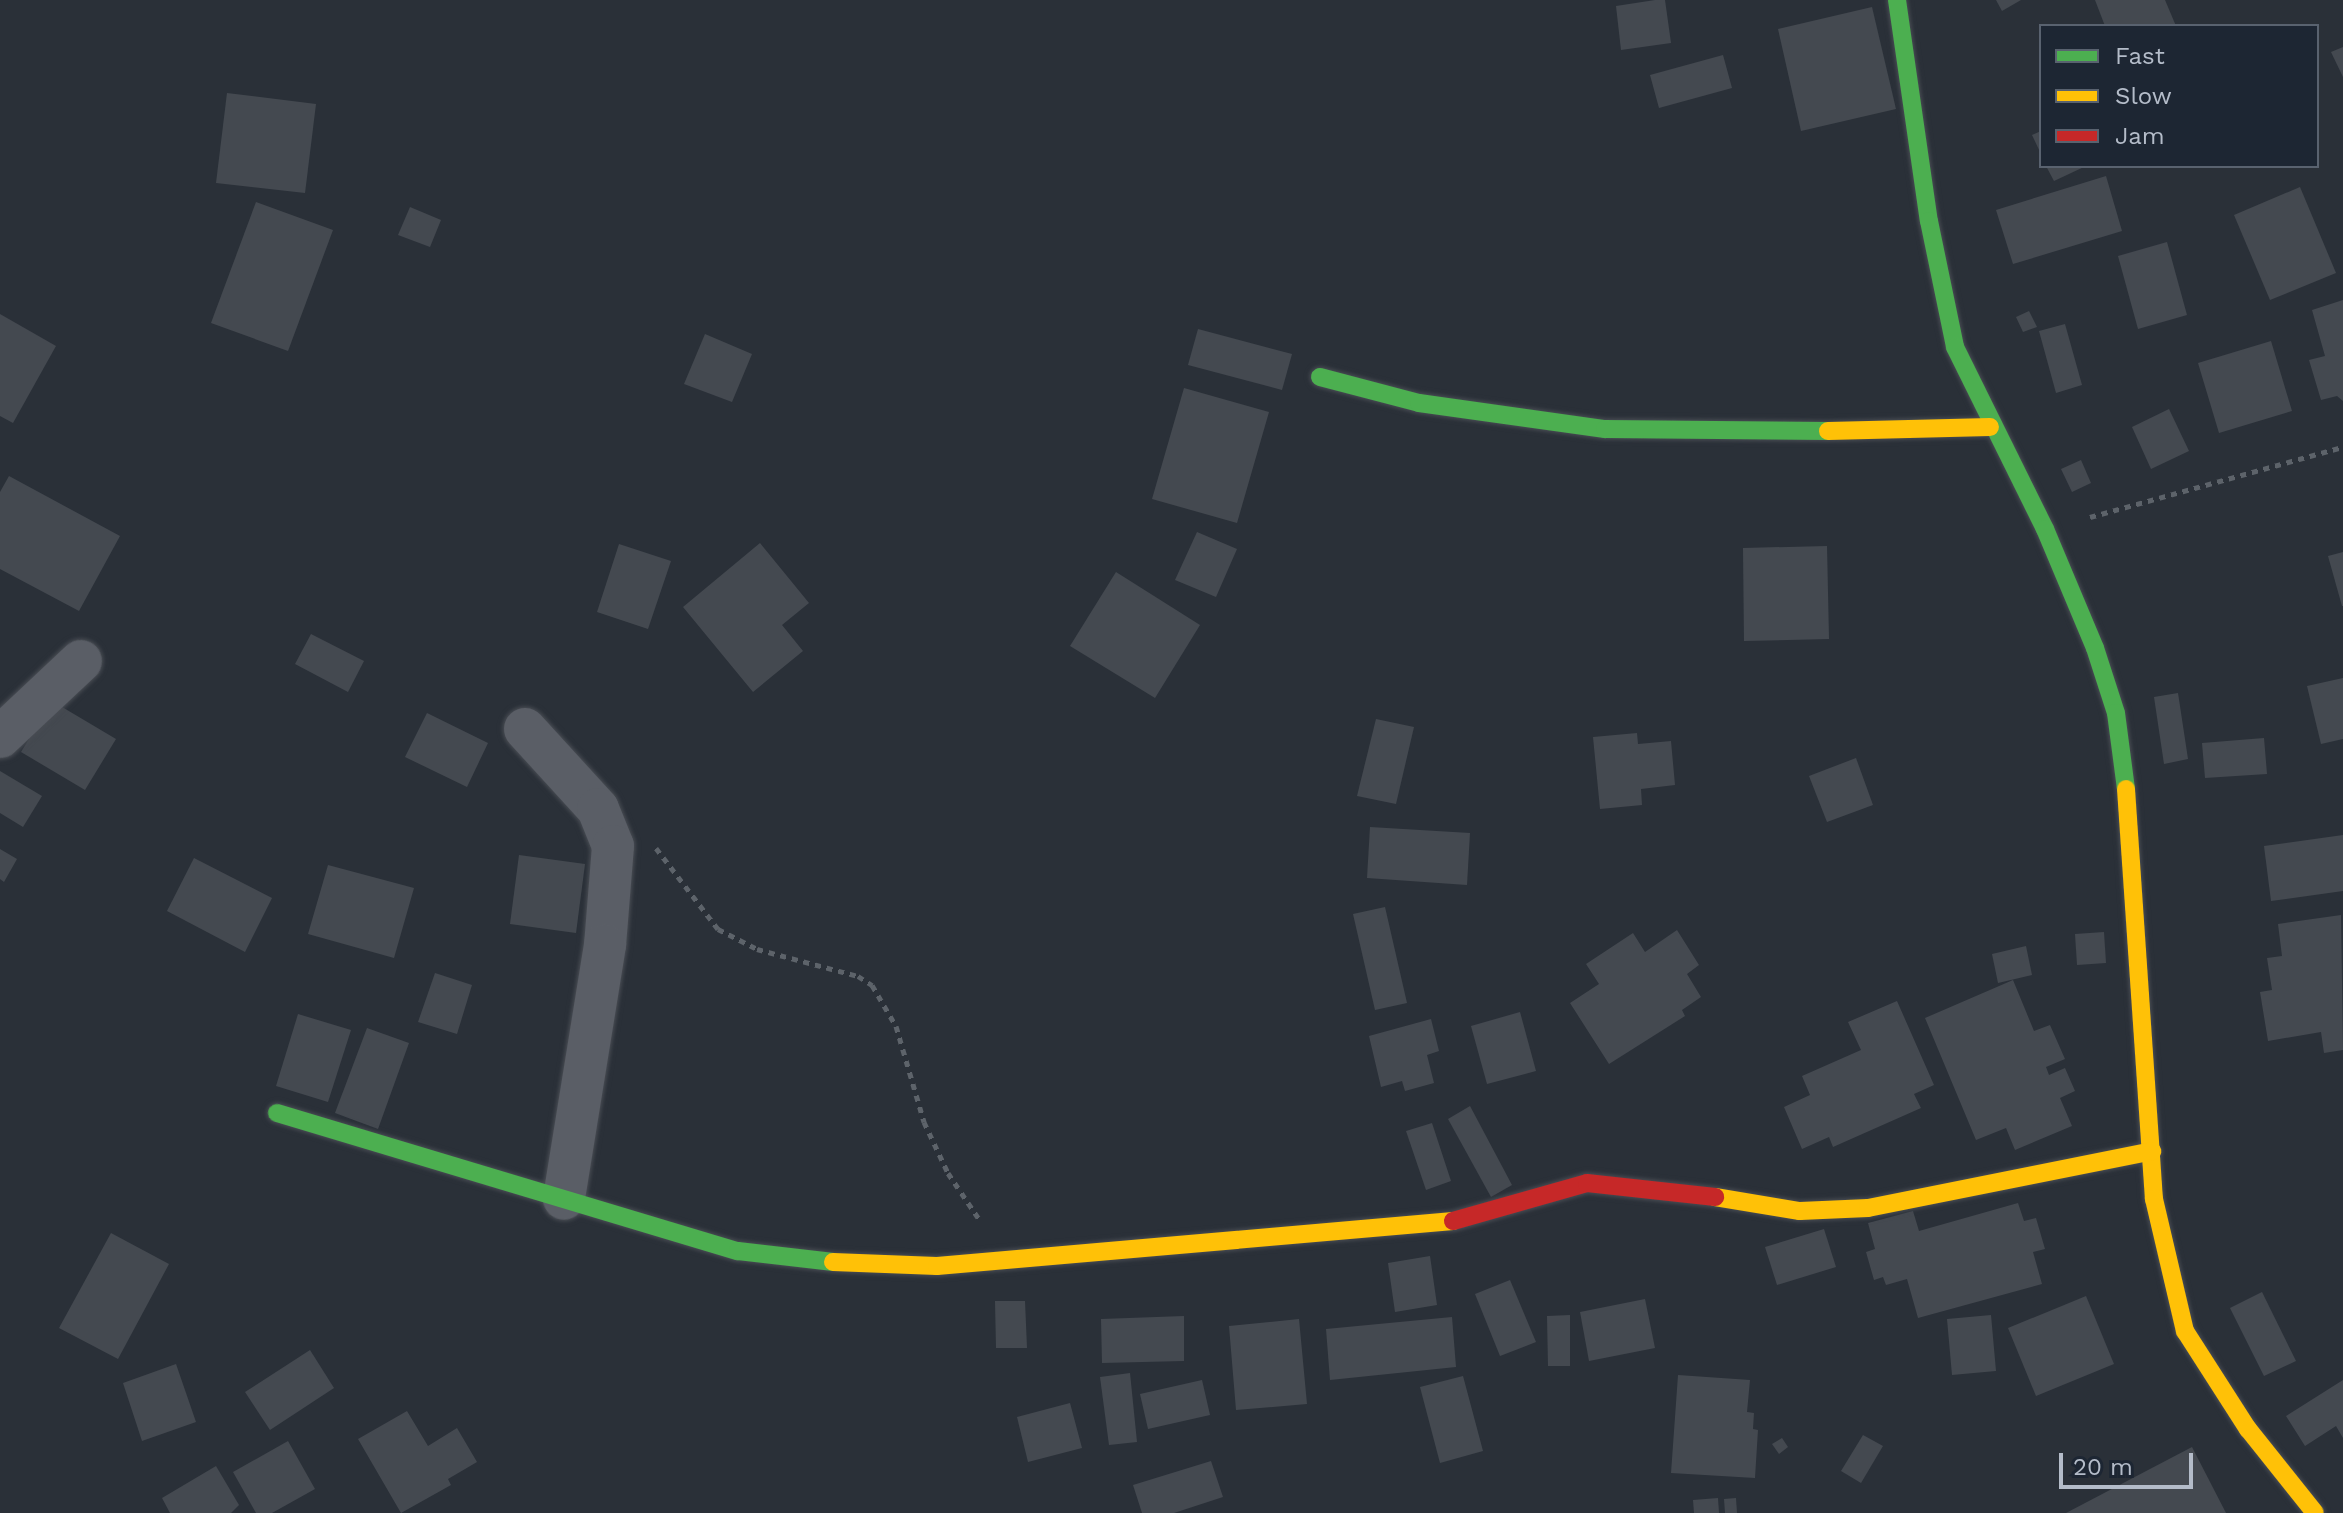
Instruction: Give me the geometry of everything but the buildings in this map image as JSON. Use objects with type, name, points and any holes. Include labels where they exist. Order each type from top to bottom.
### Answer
[{"type":"street","points":[[1897,0],[1929,221],[1955,347],[1990,427],[2045,529],[2095,648],[2116,713],[2154,1199],[2185,1331],[2248,1429],[2315,1513]]},
{"type":"street","points":[[1320,377],[1419,403],[1605,429],[1783,432],[1990,427]]},
{"type":"street","points":[[0,737],[81,661]]},
{"type":"street","points":[[525,729],[598,809],[613,846],[613,867],[564,1199]]},
{"type":"street","points":[[277,1113],[738,1251],[802,1261],[937,1266],[1454,1221],[1587,1183],[1800,1211],[1868,1208],[2152,1151]]},
{"type":"path","points":[[2045,529],[2343,447]]},
{"type":"path","points":[[598,809],[647,836],[718,929],[757,949],[858,976],[872,985],[896,1026],[924,1122],[948,1173],[1013,1259]]},
{"type":"traffic: fast","points":[[1897,0],[1929,221],[1955,347],[2045,529],[2095,648],[2116,713],[2126,789]]},
{"type":"traffic: fast","points":[[1320,377],[1419,403],[1605,429],[1828,431]]},
{"type":"traffic: fast","points":[[277,1113],[738,1251],[833,1262]]},
{"type":"traffic: slow","points":[[1828,431],[1990,427]]},
{"type":"traffic: slow","points":[[2126,789],[2154,1199],[2185,1331],[2248,1429],[2315,1513]]},
{"type":"traffic: slow","points":[[1715,1197],[1800,1211],[1868,1208],[2152,1151]]},
{"type":"traffic: slow","points":[[833,1262],[937,1266],[1453,1221]]},
{"type":"traffic: jam","points":[[1453,1221],[1587,1183],[1715,1197]]}]
